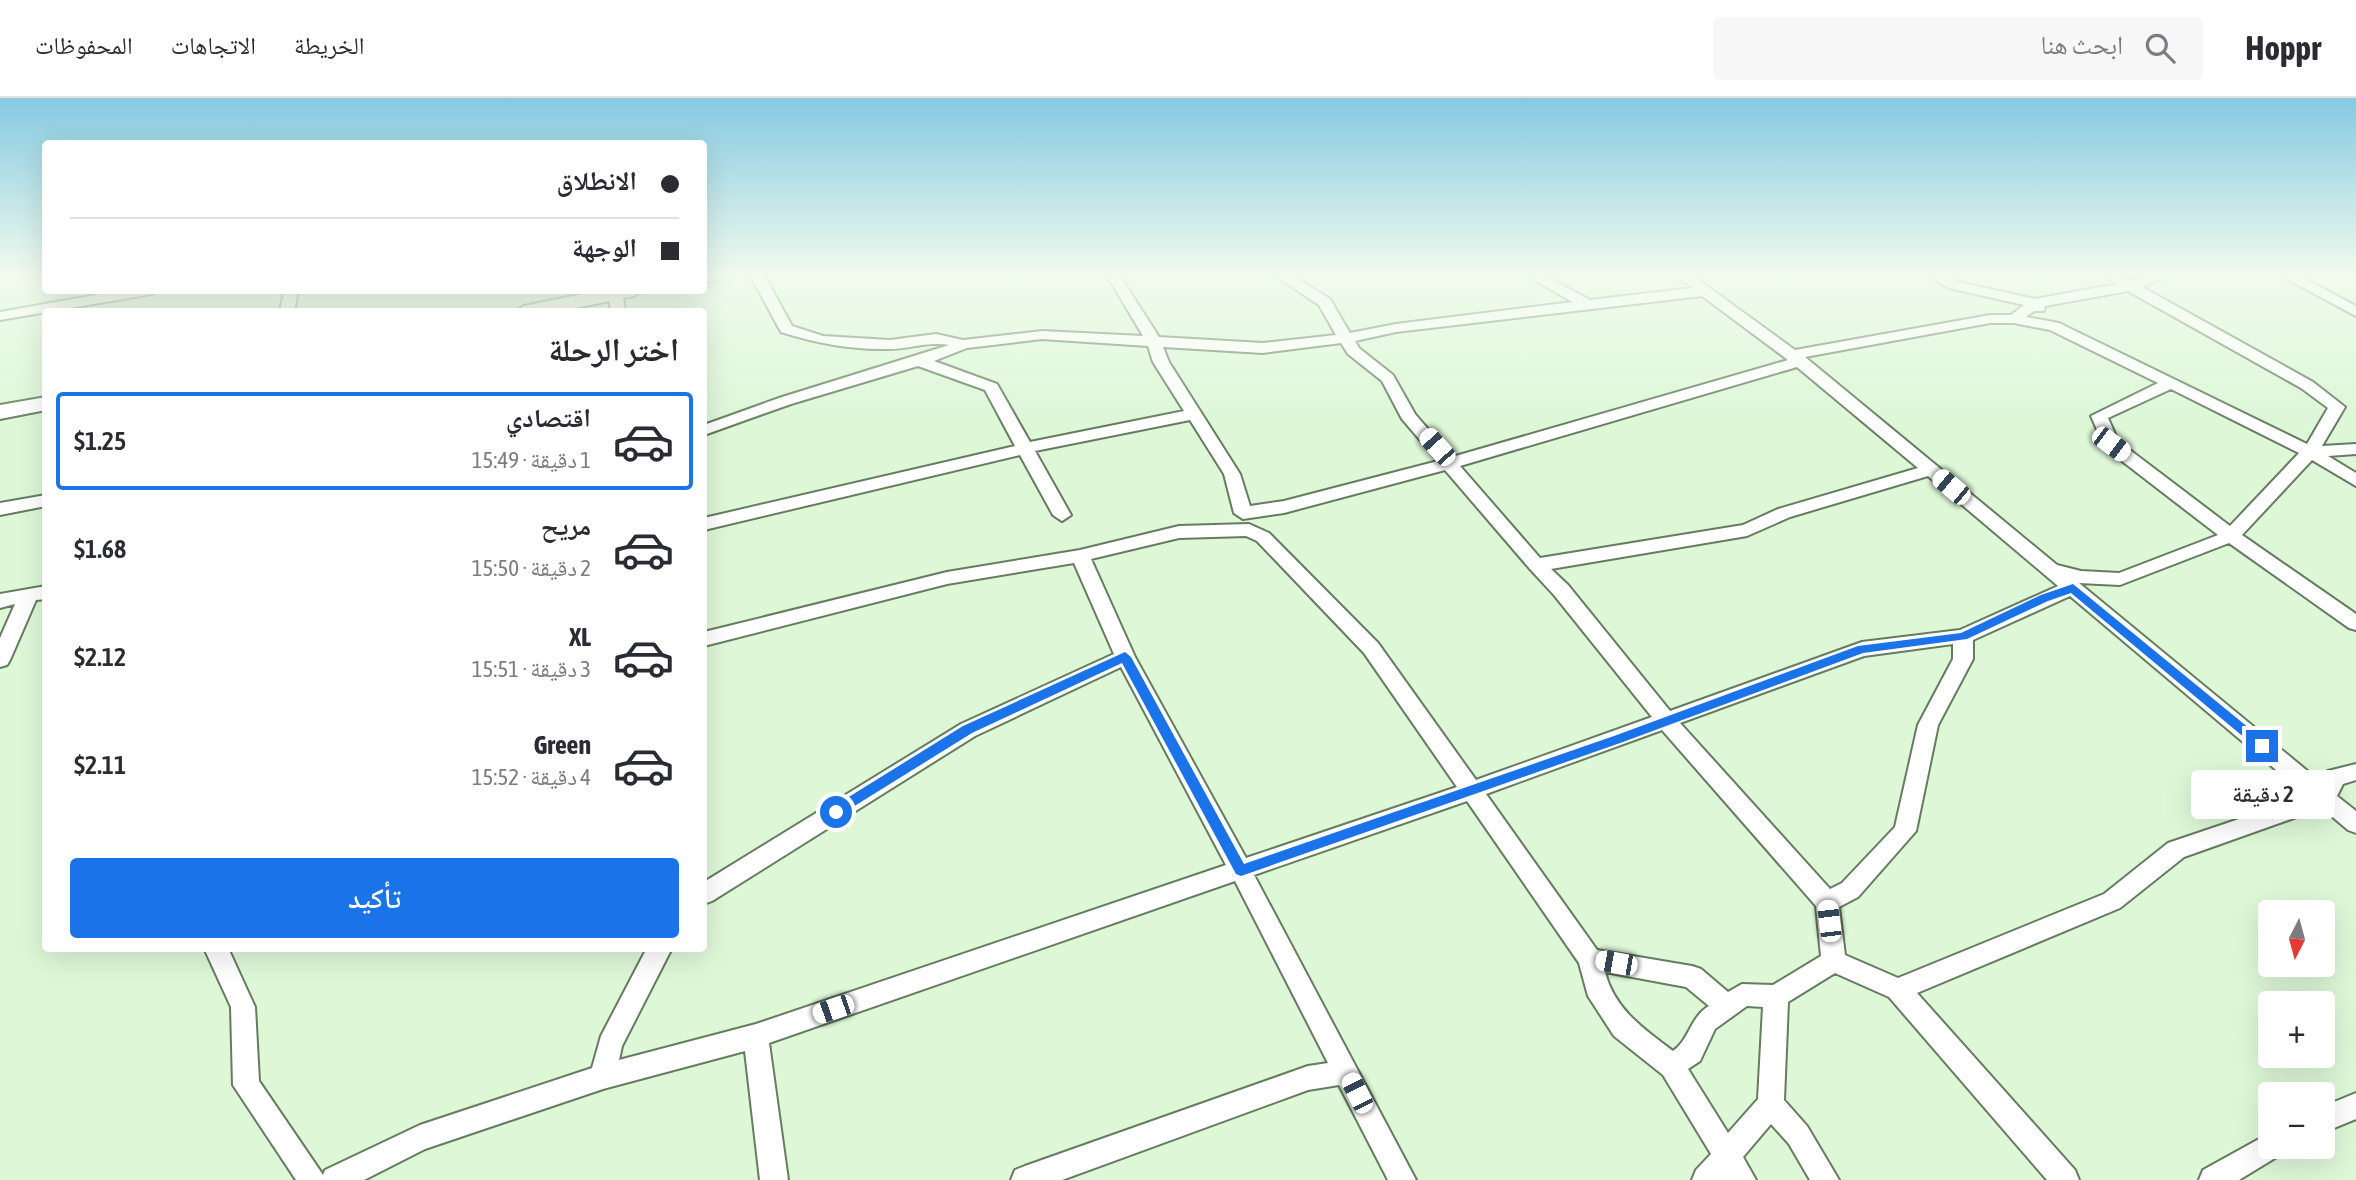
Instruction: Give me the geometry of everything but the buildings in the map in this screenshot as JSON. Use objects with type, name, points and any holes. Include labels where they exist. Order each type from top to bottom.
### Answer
[{"type":"main road","points":[[0,412],[42,404]]},
{"type":"street","points":[[783,323],[786,329],[822,340],[890,345],[936,338],[963,344],[1042,335],[1263,348],[1440,323]]},
{"type":"street","points":[[1143,323],[1161,362],[1232,474],[1244,513],[1284,507],[1451,463],[1796,358],[1968,323]]},
{"type":"street","points":[[1338,323],[1353,351],[1388,378],[1408,416],[1451,463],[1535,565],[1561,590],[1667,722],[1827,902],[1834,961]]},
{"type":"street","points":[[1749,323],[1796,358],[2356,824]]},
{"type":"street","points":[[2040,323],[2054,326],[2310,452],[2356,481]]},
{"type":"street","points":[[2052,570],[2081,577],[2120,579],[2231,536],[2310,452],[2337,407],[2306,385],[2197,323]]},
{"type":"street","points":[[707,429],[785,401],[919,362],[963,344]]},
{"type":"street","points":[[890,345],[919,362],[991,387],[1062,514]]},
{"type":"street","points":[[2170,384],[2099,416],[2111,444],[2231,536],[2356,623]]},
{"type":"street","points":[[707,523],[1027,448],[1195,414]]},
{"type":"street","points":[[2310,452],[2356,449]]},
{"type":"street","points":[[1535,565],[1747,530],[1784,513],[1931,470]]},
{"type":"street","points":[[0,509],[42,501]]},
{"type":"street","points":[[707,638],[947,578],[1080,556],[1180,532],[1249,530],[1263,537],[1371,648],[1590,959],[1597,988],[1623,1028],[1672,1066],[1742,1180]]},
{"type":"street","points":[[1080,556],[1125,657],[1241,870],[1402,1180]]},
{"type":"street","points":[[335,1180],[420,1138],[603,1077],[756,1035],[1473,790],[1667,722],[1862,649],[1963,636],[2073,588]]},
{"type":"street","points":[[0,601],[37,594]]},
{"type":"street","points":[[0,660],[37,594]]},
{"type":"street","points":[[1827,902],[1850,890],[1905,831],[1928,724],[1963,659],[1963,636]]},
{"type":"street","points":[[707,892],[968,730],[1125,657]]},
{"type":"street","points":[[1898,989],[2112,901],[2176,850],[2325,798],[2336,777],[2356,772]]},
{"type":"street","points":[[218,952],[243,1007],[246,1085],[312,1180]]},
{"type":"street","points":[[603,1077],[610,1044],[658,952]]},
{"type":"street","points":[[1590,959],[1692,977],[1729,1007]]},
{"type":"street","points":[[1834,961],[1898,989],[2065,1180]]},
{"type":"street","points":[[1672,1066],[1691,1054],[1706,1021],[1729,1007],[1742,995],[1776,996],[1834,961]]},
{"type":"street","points":[[1706,1180],[1772,1104],[1776,996]]},
{"type":"street","points":[[756,1035],[774,1180]]},
{"type":"street","points":[[1025,1180],[1308,1078],[1346,1072]]},
{"type":"street","points":[[1772,1104],[1798,1135],[1825,1180]]},
{"type":"street","points":[[2335,1115],[2356,1106]]},
{"type":"street","points":[[2213,1180],[2258,1154]]},
{"type":"route","points":[[836,812],[968,730],[1125,657],[1241,870],[1667,722],[1862,649],[1963,636],[2073,588],[2262,746]]}]
